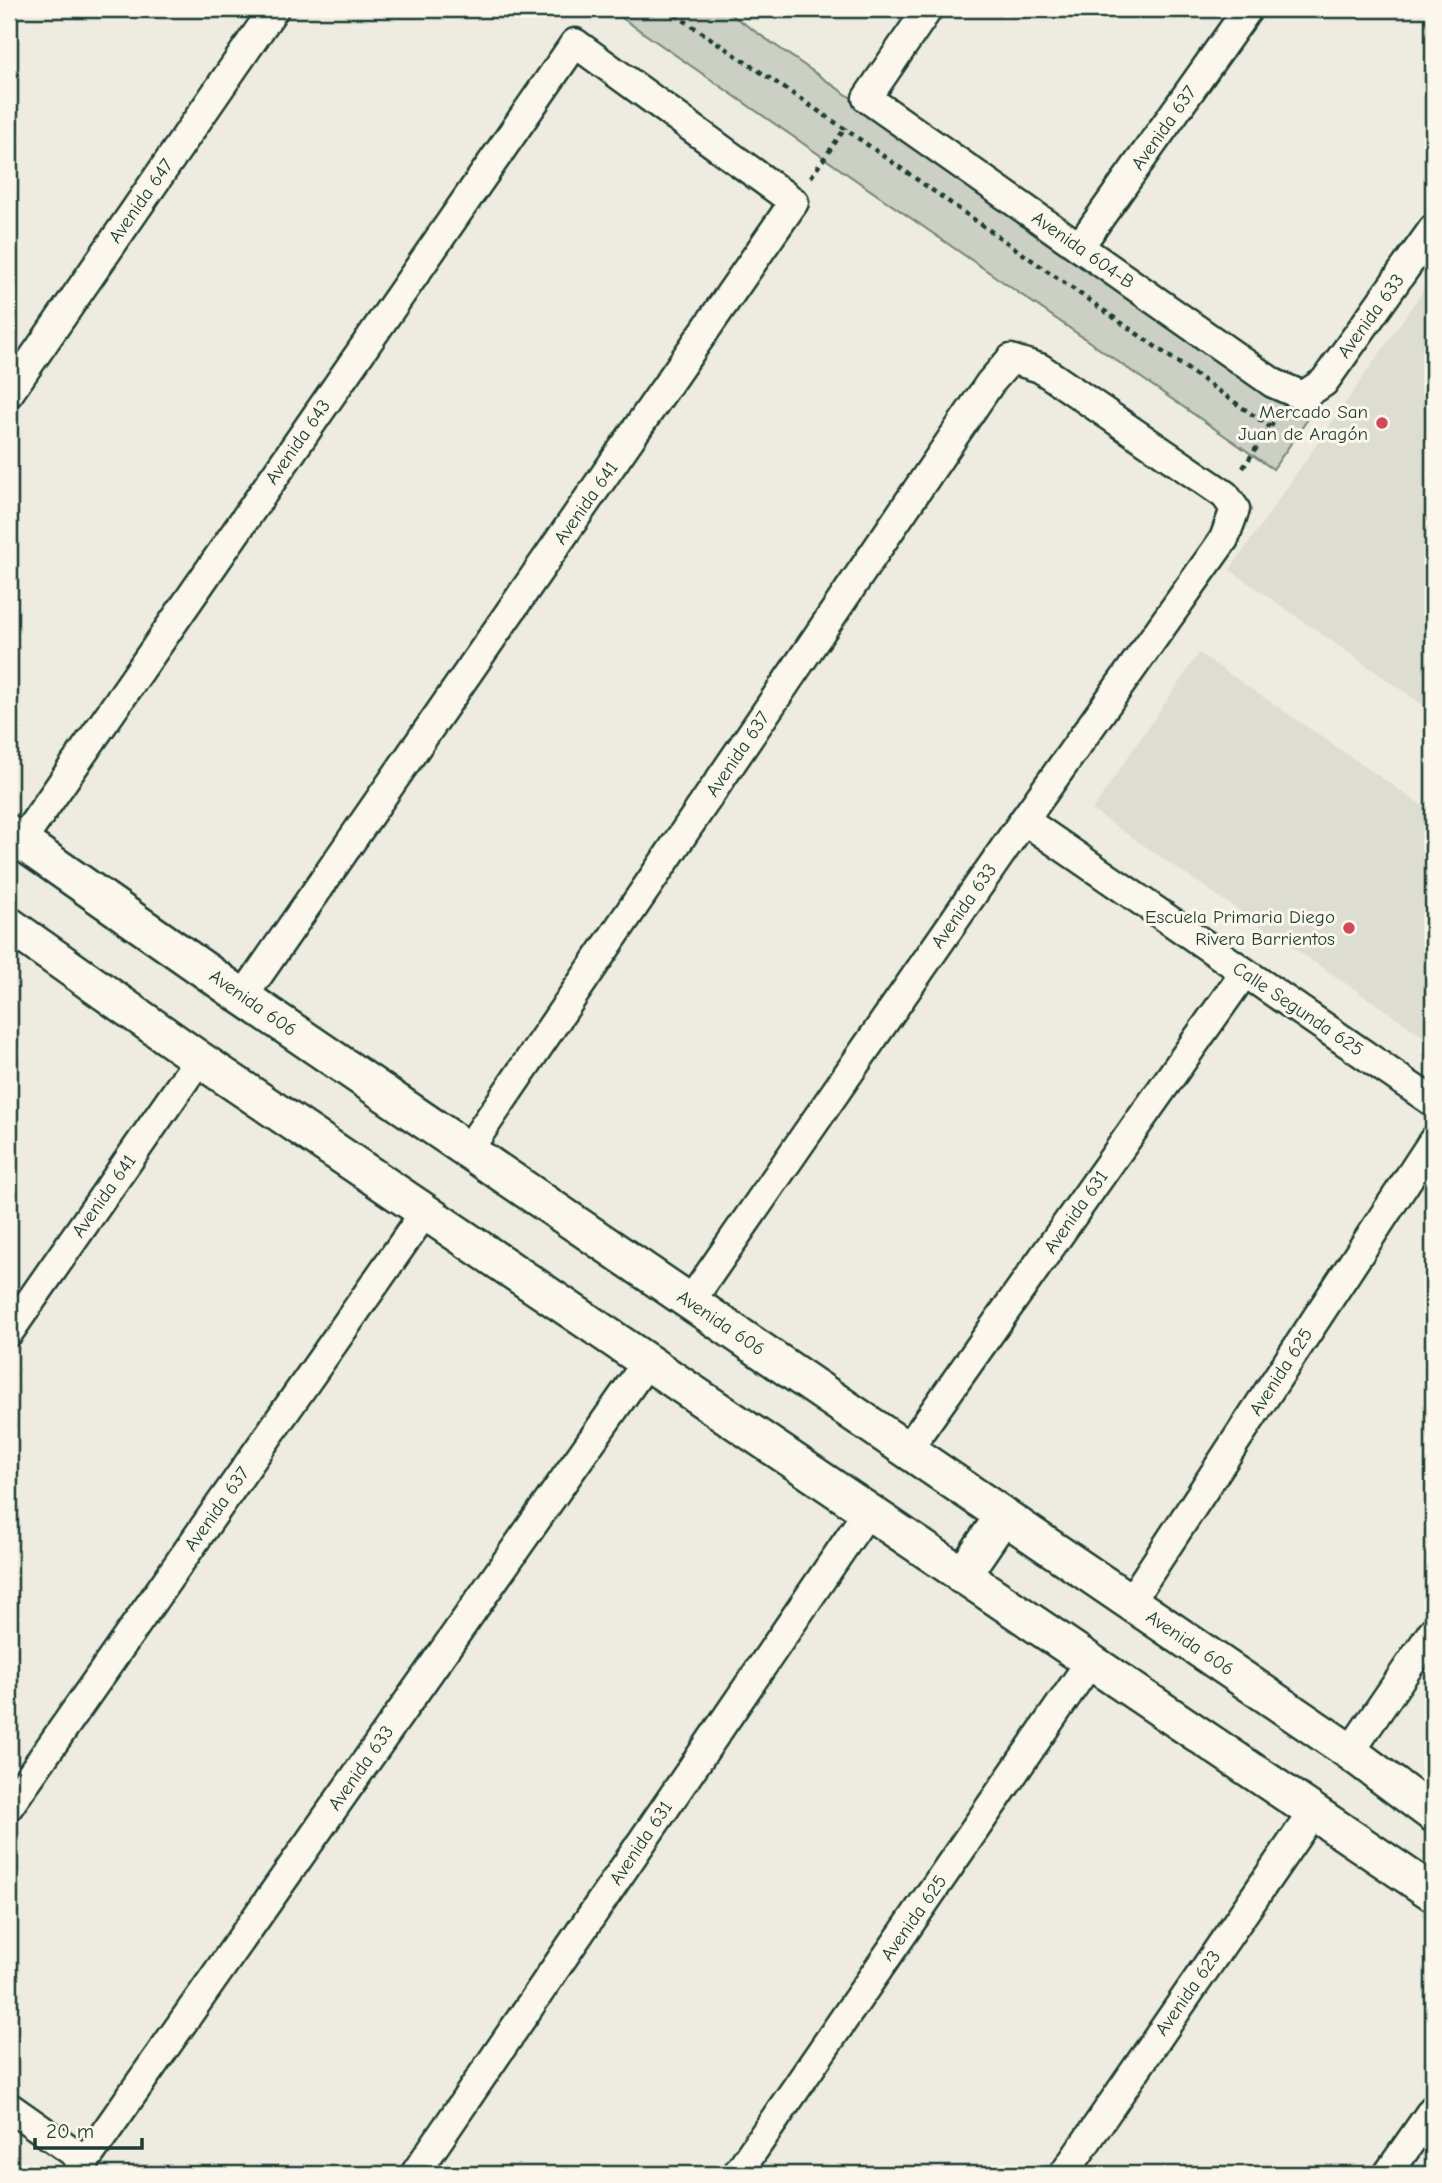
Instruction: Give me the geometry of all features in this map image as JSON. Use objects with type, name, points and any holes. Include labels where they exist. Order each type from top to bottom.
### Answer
[{"type":"street","name":"Avenida 647","points":[[9,393],[274,9]]},
{"type":"street","points":[[867,98],[928,9]]},
{"type":"street","name":"Avenida 637","points":[[1079,247],[1248,9]]},
{"type":"street","name":"Avenida 643","points":[[15,837],[575,43],[794,202]]},
{"type":"street","name":"Avenida 604-B","points":[[867,98],[1273,383],[1298,394]]},
{"type":"street","name":"Avenida 641","points":[[243,997],[794,202]]},
{"type":"street","name":"Avenida 633","points":[[1298,394],[1324,382],[1433,229]]},
{"type":"street","name":"Avenida 637","points":[[468,1150],[982,394],[1011,359],[1040,368],[1230,502]]},
{"type":"street","name":"Avenida 633","points":[[691,1302],[1024,820],[1224,539],[1230,502]]},
{"type":"street","name":"Calle Segunda 625","points":[[1024,820],[1433,1102]]},
{"type":"street","name":"Avenida 606","points":[[15,837],[243,997],[1350,1752],[1433,1814]]},
{"type":"street","points":[[9,925],[199,1059],[1433,1894]]},
{"type":"street","name":"Avenida 631","points":[[907,1450],[1244,973]]},
{"type":"street","name":"Avenida 641","points":[[9,1332],[199,1059]]},
{"type":"street","name":"Avenida 625","points":[[1130,1602],[1433,1142]]},
{"type":"street","name":"Avenida 637","points":[[9,1806],[425,1212]]},
{"type":"street","name":"Avenida 633","points":[[81,2168],[647,1362]]},
{"type":"street","name":"Avenida 631","points":[[415,2174],[868,1511]]},
{"type":"street","points":[[962,1576],[1003,1516]]},
{"type":"street","points":[[1350,1752],[1433,1631]]},
{"type":"street","name":"Avenida 625","points":[[737,2174],[1090,1662]]},
{"type":"street","name":"Avenida 623","points":[[1063,2174],[1313,1812]]},
{"type":"street","points":[[9,2107],[81,2168]]},
{"type":"street","points":[[1388,2174],[1433,2109]]},
{"type":"path","points":[[667,9],[845,128],[1270,427]]},
{"type":"path","points":[[794,202],[867,98]]},
{"type":"path","points":[[1230,502],[1270,427],[1298,394]]},
{"type":"shaded area","points":[[609,9],[723,9],[1310,416],[1273,469]]},
{"type":"shaded area","name":"Mercado San Juan de Aragón","points":[[1433,276],[1433,712],[1230,570]]},
{"type":"shaded area","name":"Escuela Primaria Diego Rivera Barrientos","points":[[1199,653],[1433,813],[1433,1043],[1092,810]]},
{"type":"place","name":"Mercado San Juan de Aragón","points":[[1382,423]]},
{"type":"place","name":"Escuela Primaria Diego Rivera Barrientos","points":[[1349,928]]}]
